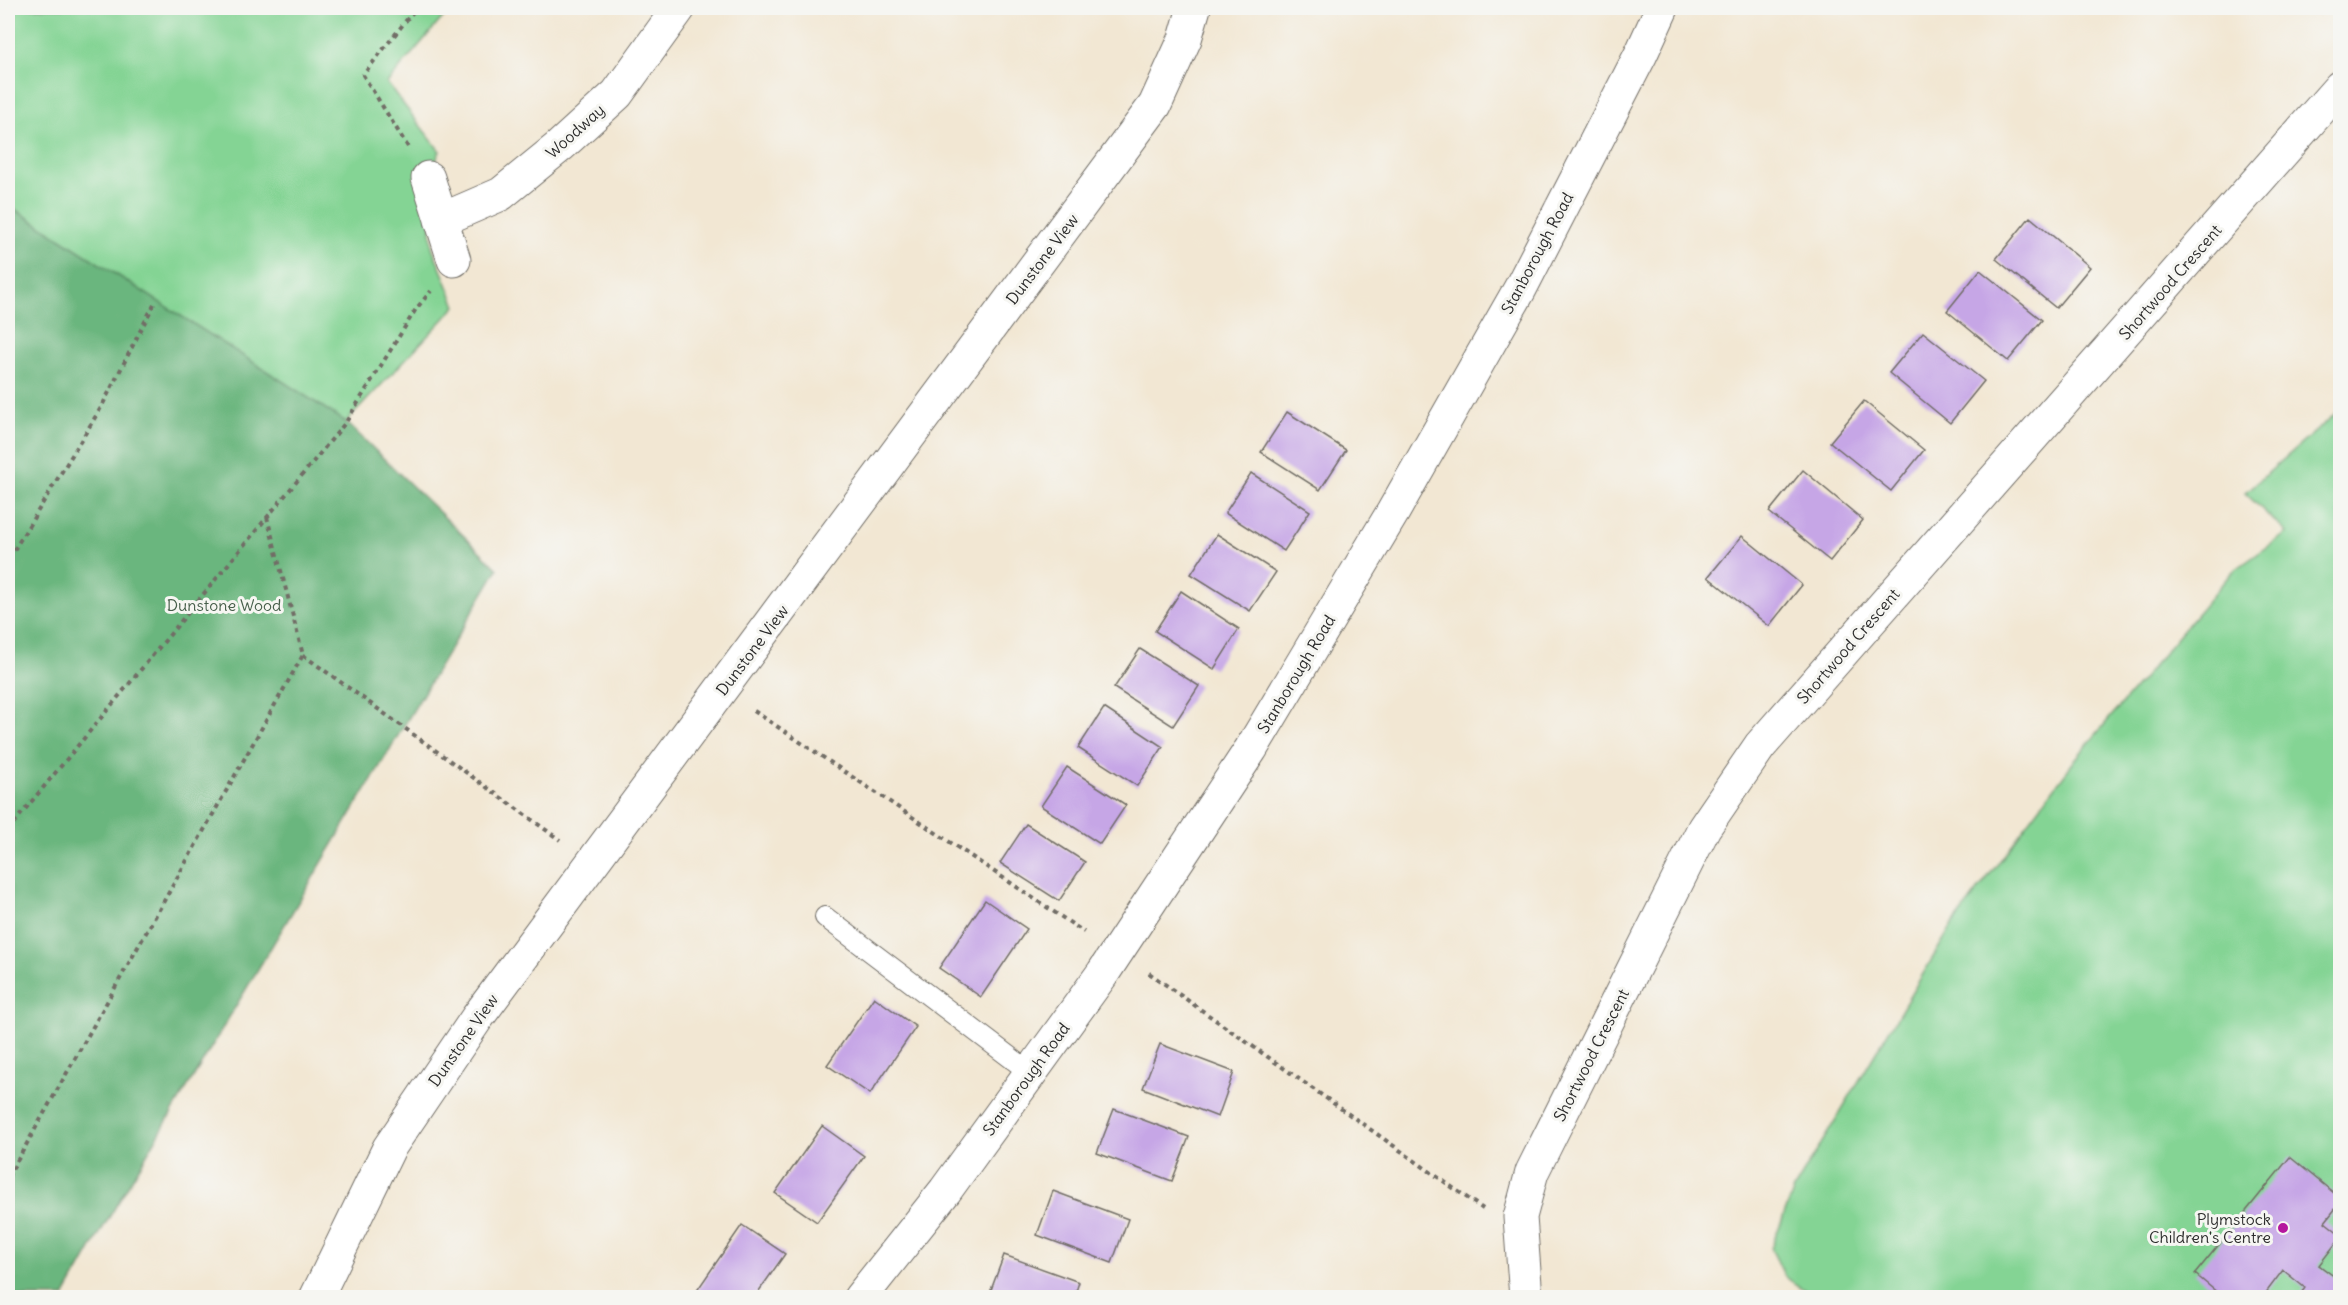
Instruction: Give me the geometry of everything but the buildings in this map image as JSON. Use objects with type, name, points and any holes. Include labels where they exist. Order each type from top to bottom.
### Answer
[{"type":"street","name":"Woodway","points":[[441,219],[501,194],[560,146],[616,94],[679,8]]},
{"type":"street","name":"Dunstone View","points":[[316,1298],[389,1148],[477,1018],[1155,105],[1185,39],[1194,8]]},
{"type":"street","name":"Stanborough Road","points":[[860,1298],[945,1191],[1116,954],[1251,749],[1398,502],[1520,289],[1641,54],[1662,8]]},
{"type":"street","name":"Shortwood Crescent","points":[[1526,1298],[1520,1217],[1532,1172],[1704,828],[1760,746],[2340,87]]},
{"type":"street","points":[[428,178],[454,260]]},
{"type":"lane","points":[[825,917],[1031,1073]]},
{"type":"path","points":[[416,8],[363,75],[428,178]]},
{"type":"path","points":[[8,830],[346,422],[416,309],[454,260]]},
{"type":"path","points":[[8,557],[102,405],[156,300]]},
{"type":"path","points":[[267,517],[303,655],[592,863]]},
{"type":"path","points":[[8,1177],[303,655]]},
{"type":"path","points":[[722,690],[1116,954],[1155,977],[1521,1235]]},
{"type":"green space","points":[[8,8],[451,8],[387,83],[440,151],[428,179],[432,247],[456,306],[346,422],[8,205]]},
{"type":"green space","name":"Dunstone Wood","points":[[8,205],[346,422],[498,569],[104,1226],[64,1297],[8,1297]]},
{"type":"green space","points":[[2340,410],[2340,1297],[1815,1297],[1785,1277],[1771,1248],[1794,1189],[1953,924],[2078,756],[2232,572],[2287,533],[2245,493]]},
{"type":"place","name":"Plymstock Children's Centre","points":[[2283,1228]]}]
